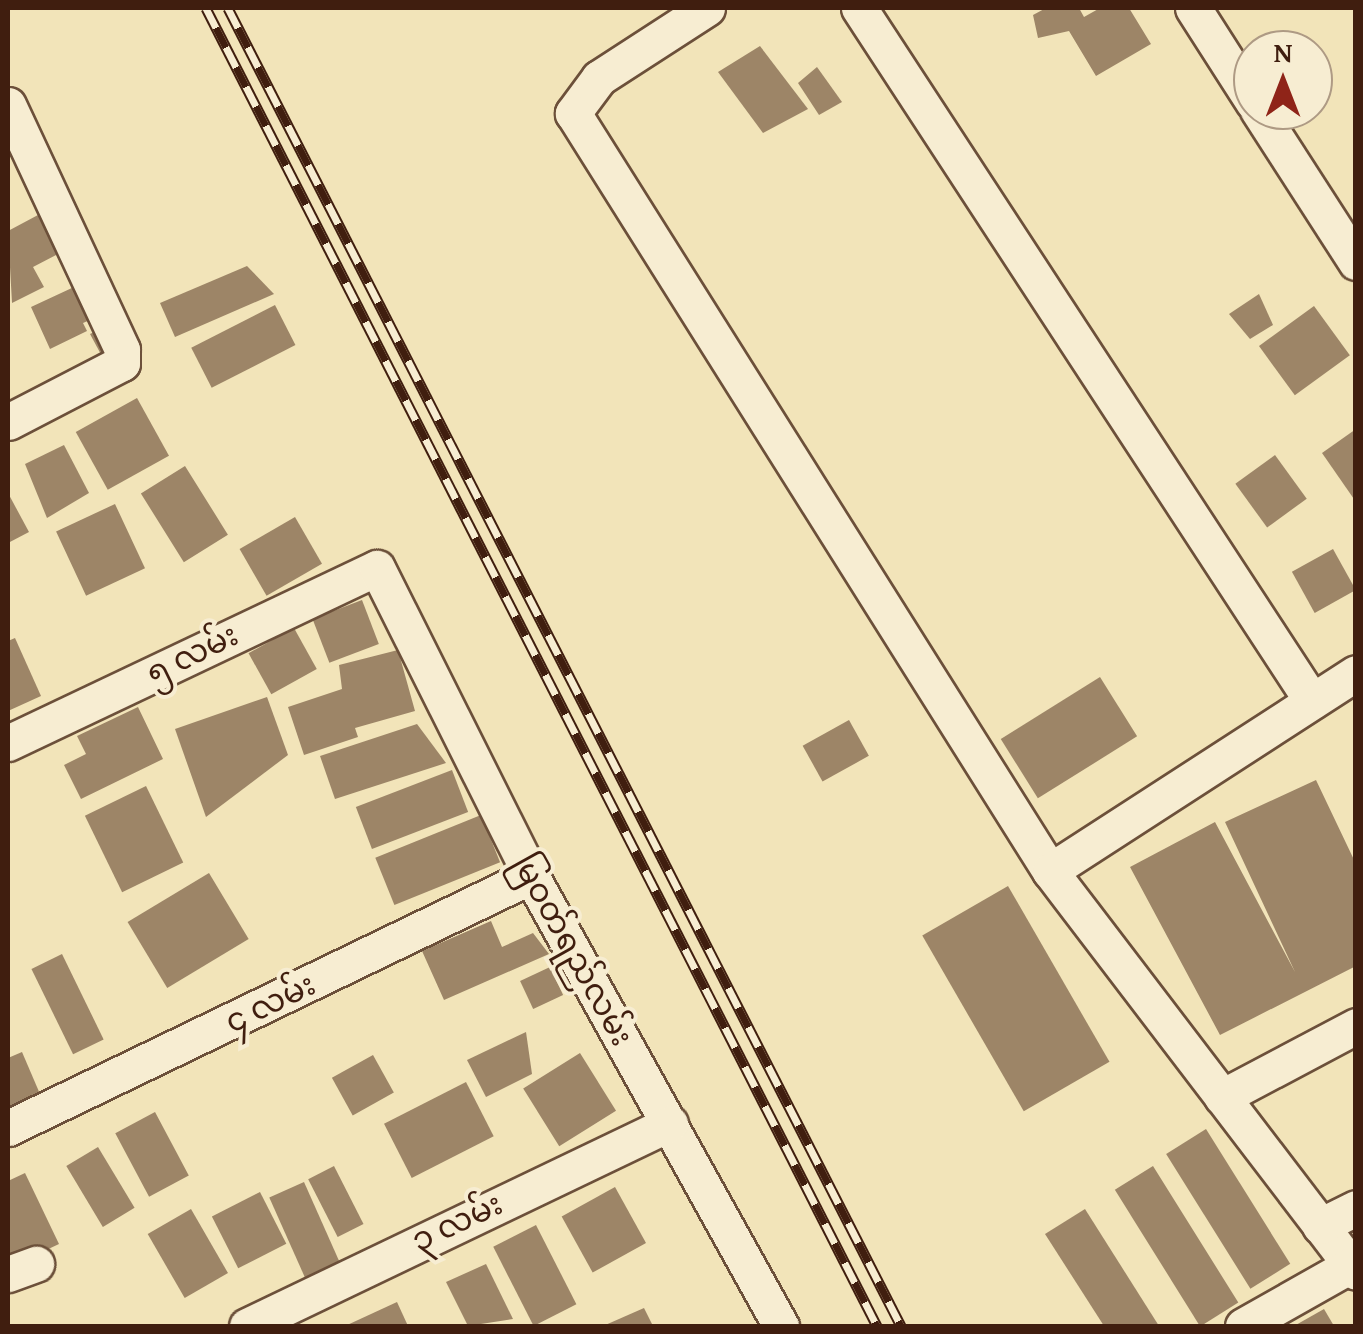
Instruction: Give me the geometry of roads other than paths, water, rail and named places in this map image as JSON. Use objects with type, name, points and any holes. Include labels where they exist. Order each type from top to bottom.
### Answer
[{"type":"street","points":[[707,8],[599,78],[573,113],[1050,871],[1353,1268],[1243,1326]]},
{"type":"street","points":[[859,8],[1312,701]]},
{"type":"street","points":[[1192,8],[1233,71]]},
{"type":"street","points":[[8,105],[122,350],[122,362],[8,422]]},
{"type":"street","points":[[1271,130],[1356,262]]},
{"type":"street","name":"၅ လမ်း","points":[[8,743],[377,568]]},
{"type":"street","name":"မြဝတ်ရည်လမ်း","points":[[377,568],[531,876],[781,1326]]},
{"type":"street","points":[[1050,871],[1356,673]]},
{"type":"street","name":"၄ လမ်း","points":[[8,1128],[531,876]]},
{"type":"street","points":[[1222,1097],[1356,1026]]},
{"type":"street","name":"၃ လမ်း","points":[[247,1326],[670,1123]]},
{"type":"street","points":[[1320,1226],[1356,1208]]},
{"type":"railway","points":[[206,8],[877,1326]]},
{"type":"railway","points":[[228,8],[901,1326]]}]
